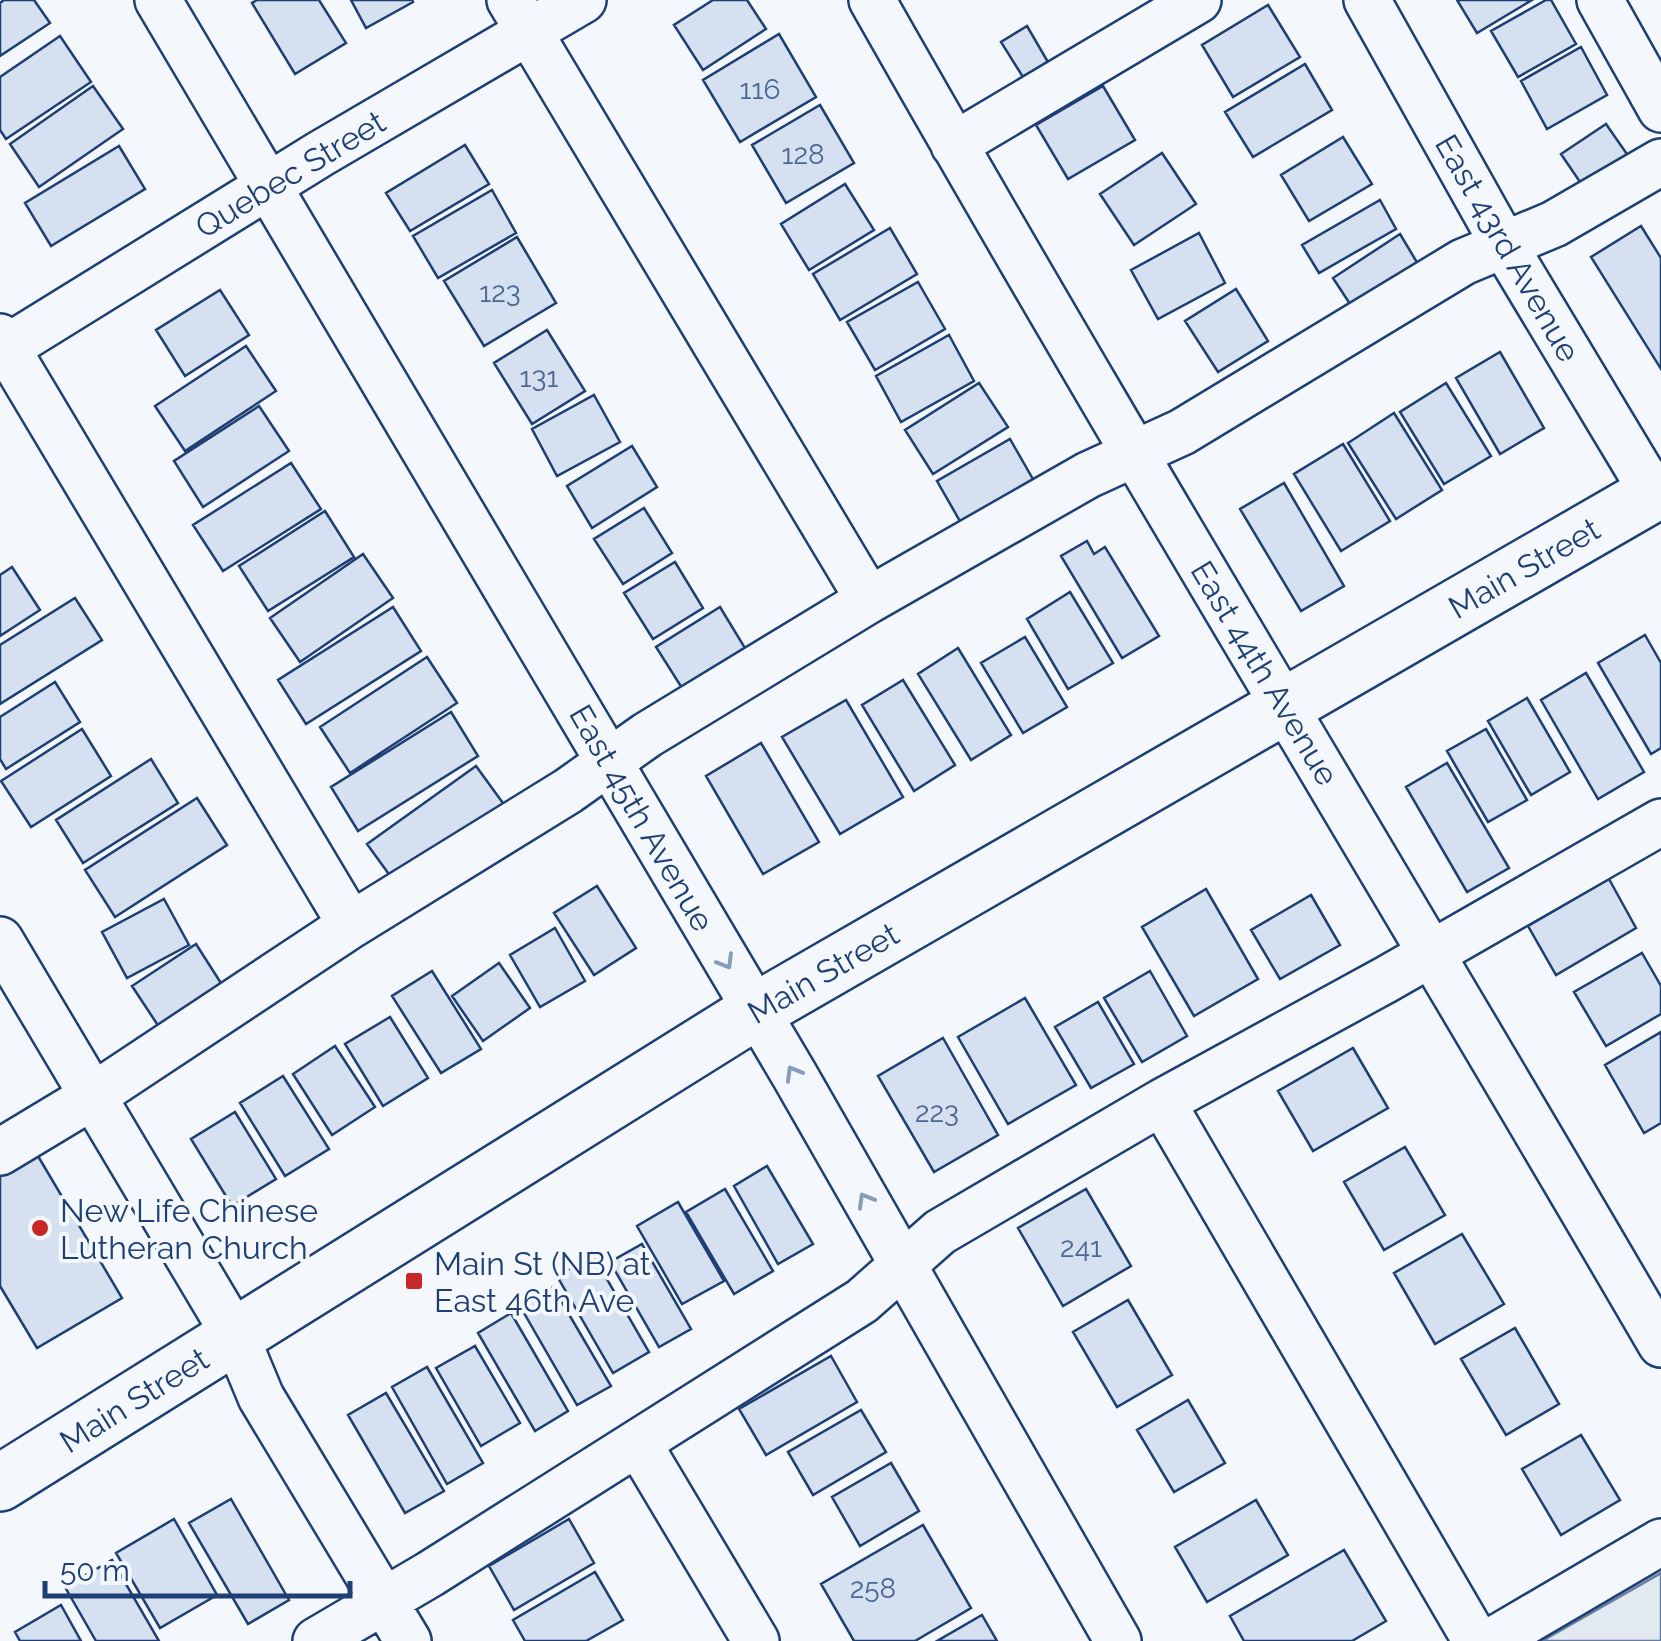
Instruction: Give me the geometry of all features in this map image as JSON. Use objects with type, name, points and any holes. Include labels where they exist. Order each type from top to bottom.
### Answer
[{"type":"main road","name":"Main Street","points":[[0,1483],[756,1011],[1657,491]]},
{"type":"street","name":"East 45th Avenue","points":[[158,0],[610,761],[1118,1641]]},
{"type":"street","name":"Quebec Street","points":[[2,346],[267,186],[519,16],[582,0]]},
{"type":"street","name":"East 44th Avenue","points":[[872,0],[1282,706],[1433,952],[1661,1344]]},
{"type":"street","points":[[954,145],[1198,0]]},
{"type":"street","name":"East 43rd Avenue","points":[[1366,0],[1504,245],[1657,491]]},
{"type":"street","points":[[1600,0],[1661,109]]},
{"type":"street","points":[[519,16],[869,600]]},
{"type":"street","points":[[0,1152],[93,1096],[351,925],[568,791],[647,735],[869,600],[1088,474],[1182,432],[1463,262],[1554,224],[1661,162]]},
{"type":"street","points":[[2,346],[351,925]]},
{"type":"street","points":[[316,1641],[862,1301],[940,1232],[1162,1102],[1661,822]]},
{"type":"street","points":[[0,940],[236,1337],[260,1398],[408,1641]]},
{"type":"street","points":[[1162,1102],[1476,1641]]},
{"type":"street","points":[[638,1443],[756,1641]]},
{"type":"street","points":[[1492,1641],[1661,1542]]},
{"type":"shaded area","points":[[1661,1573],[1661,1641],[1542,1641]]},
{"type":"building","points":[[34,0],[50,23],[0,56],[0,3]]},
{"type":"building","points":[[319,0],[346,43],[295,74],[252,3]]},
{"type":"building","points":[[351,0],[412,0],[413,2],[366,28]]},
{"type":"building","points":[[713,0],[747,0],[766,29],[703,70],[674,25]]},
{"type":"building","points":[[1457,0],[1532,0],[1477,33]]},
{"type":"building","points":[[1551,0],[1576,44],[1518,77],[1491,31]]},
{"type":"building","points":[[1268,5],[1300,57],[1233,97],[1202,45]]},
{"type":"building","points":[[1027,26],[1048,62],[1023,77],[1001,42]]},
{"type":"building","points":[[779,34],[816,97],[740,142],[703,80]]},
{"type":"building","points":[[60,36],[91,82],[6,139],[0,130],[0,77]]},
{"type":"building","points":[[1581,47],[1607,95],[1547,129],[1521,81]]},
{"type":"building","points":[[1305,64],[1332,110],[1253,157],[1225,112]]},
{"type":"building","points":[[93,86],[123,129],[39,187],[10,144]]},
{"type":"building","points":[[1103,86],[1135,140],[1068,179],[1036,125]]},
{"type":"building","points":[[820,105],[854,163],[786,203],[752,145]]},
{"type":"building","points":[[1606,124],[1629,157],[1580,182],[1561,154]]},
{"type":"building","points":[[1343,137],[1372,184],[1309,221],[1281,175]]},
{"type":"building","points":[[465,145],[489,184],[410,231],[386,193]]},
{"type":"building","points":[[119,146],[145,189],[51,246],[25,203]]},
{"type":"building","points":[[1162,153],[1196,204],[1134,245],[1100,194]]},
{"type":"building","points":[[845,184],[874,230],[809,270],[781,224]]},
{"type":"building","points":[[492,190],[516,233],[438,278],[413,236]]},
{"type":"building","points":[[1380,200],[1396,229],[1319,273],[1302,245]]},
{"type":"building","points":[[1641,226],[1661,258],[1661,369],[1591,257]]},
{"type":"building","points":[[890,228],[917,274],[840,320],[813,274]]},
{"type":"building","points":[[1199,233],[1225,283],[1158,319],[1131,270]]},
{"type":"building","points":[[1400,234],[1418,264],[1352,307],[1333,278]]},
{"type":"building","points":[[517,237],[556,303],[484,346],[444,281]]},
{"type":"building","points":[[918,282],[945,329],[875,370],[847,322]]},
{"type":"building","points":[[1236,289],[1268,341],[1218,372],[1185,321]]},
{"type":"building","points":[[220,290],[249,335],[185,376],[156,330]]},
{"type":"building","points":[[547,330],[585,391],[532,424],[494,363]]},
{"type":"building","points":[[949,335],[974,381],[901,422],[876,376]]},
{"type":"building","points":[[246,346],[276,391],[185,451],[155,406]]},
{"type":"building","points":[[1500,352],[1544,428],[1500,454],[1456,378]]},
{"type":"building","points":[[979,383],[1008,427],[933,474],[905,430]]},
{"type":"building","points":[[1446,383],[1491,456],[1444,484],[1400,412]]},
{"type":"building","points":[[594,395],[620,442],[557,476],[532,429]]},
{"type":"building","points":[[259,406],[289,451],[203,507],[174,461]]},
{"type":"building","points":[[1394,413],[1442,490],[1396,519],[1348,443]]},
{"type":"building","points":[[1010,439],[1034,481],[961,523],[937,481]]},
{"type":"building","points":[[1343,444],[1390,521],[1341,551],[1294,474]]},
{"type":"building","points":[[632,446],[657,487],[592,528],[567,486]]},
{"type":"building","points":[[291,463],[321,509],[223,571],[193,525]]},
{"type":"building","points":[[1284,483],[1344,586],[1301,611],[1240,509]]},
{"type":"building","points":[[644,508],[672,553],[623,584],[594,539]]},
{"type":"building","points":[[325,511],[354,557],[268,611],[239,566]]},
{"type":"building","points":[[1087,541],[1094,554],[1105,547],[1159,636],[1122,658],[1061,556]]},
{"type":"building","points":[[363,554],[393,598],[300,662],[270,618]]},
{"type":"building","points":[[675,562],[703,608],[653,639],[624,593]]},
{"type":"building","points":[[12,567],[40,610],[0,636],[0,575]]},
{"type":"building","points":[[1070,592],[1113,663],[1068,689],[1027,619]]},
{"type":"building","points":[[75,598],[102,640],[0,704],[0,645]]},
{"type":"building","points":[[393,607],[421,651],[306,724],[278,680]]},
{"type":"building","points":[[720,607],[745,648],[682,688],[656,647]]},
{"type":"building","points":[[1645,635],[1661,663],[1661,748],[1651,754],[1598,663]]},
{"type":"building","points":[[1025,637],[1067,707],[1023,733],[981,663]]},
{"type":"building","points":[[958,648],[1011,735],[971,760],[918,674]]},
{"type":"building","points":[[427,657],[457,703],[350,773],[320,727]]},
{"type":"building","points":[[1586,673],[1644,772],[1598,799],[1541,700]]},
{"type":"building","points":[[903,680],[955,765],[914,791],[862,705]]},
{"type":"building","points":[[55,682],[80,722],[6,769],[0,759],[0,717]]},
{"type":"building","points":[[1527,698],[1570,772],[1531,795],[1488,721]]},
{"type":"building","points":[[846,700],[903,797],[840,834],[782,737]]},
{"type":"building","points":[[451,712],[478,756],[358,831],[331,787]]},
{"type":"building","points":[[82,729],[111,776],[31,827],[1,781]]},
{"type":"building","points":[[1486,729],[1527,800],[1488,822],[1447,751]]},
{"type":"building","points":[[761,743],[819,842],[763,874],[706,776]]},
{"type":"building","points":[[151,759],[178,803],[83,863],[56,820]]},
{"type":"building","points":[[1447,763],[1509,868],[1467,892],[1406,787]]},
{"type":"building","points":[[476,766],[508,810],[399,888],[367,844]]},
{"type":"building","points":[[197,798],[227,845],[115,917],[85,870]]},
{"type":"building","points":[[1609,879],[1636,928],[1556,975],[1528,926]]},
{"type":"building","points":[[597,886],[636,948],[594,975],[554,913]]},
{"type":"building","points":[[1206,889],[1258,979],[1194,1016],[1142,927]]},
{"type":"building","points":[[1311,895],[1340,945],[1280,979],[1251,930]]},
{"type":"building","points":[[164,899],[189,945],[127,978],[102,932]]},
{"type":"building","points":[[555,928],[585,981],[540,1007],[510,955]]},
{"type":"building","points":[[196,944],[226,991],[163,1033],[132,986]]},
{"type":"building","points":[[1642,953],[1661,986],[1661,1014],[1606,1046],[1574,992]]},
{"type":"building","points":[[499,963],[530,1008],[483,1041],[452,996]]},
{"type":"building","points":[[432,971],[481,1049],[441,1073],[392,996]]},
{"type":"building","points":[[1150,971],[1187,1036],[1142,1062],[1104,998]]},
{"type":"building","points":[[1025,998],[1076,1085],[1008,1124],[958,1037]]},
{"type":"building","points":[[1098,1002],[1134,1064],[1091,1088],[1055,1027]]},
{"type":"building","points":[[390,1017],[428,1078],[383,1106],[345,1044]]},
{"type":"building","points":[[1661,1032],[1661,1123],[1644,1133],[1605,1065]]},
{"type":"building","points":[[943,1038],[998,1135],[934,1172],[878,1076]]},
{"type":"building","points":[[335,1046],[375,1107],[332,1135],[293,1074]]},
{"type":"building","points":[[1353,1048],[1388,1108],[1313,1151],[1278,1091]]},
{"type":"building","points":[[283,1076],[329,1149],[285,1176],[240,1103]]},
{"type":"building","points":[[235,1112],[276,1179],[232,1206],[191,1139]]},
{"type":"building","points":[[1405,1147],[1445,1215],[1384,1250],[1344,1182]]},
{"type":"building","name":"New Life Chinese Lutheran Church","points":[[35,1151],[122,1298],[37,1348],[0,1286],[0,1171]]},
{"type":"building","points":[[767,1166],[813,1244],[778,1264],[734,1186]]},
{"type":"building","points":[[725,1189],[773,1271],[734,1294],[686,1212]]},
{"type":"building","points":[[1086,1189],[1131,1266],[1063,1306],[1018,1228]]},
{"type":"building","points":[[678,1202],[724,1281],[682,1304],[637,1226]]},
{"type":"building","points":[[1462,1234],[1504,1304],[1435,1344],[1394,1273]]},
{"type":"building","points":[[642,1244],[691,1329],[659,1347],[610,1262]]},
{"type":"building","points":[[593,1255],[649,1352],[613,1373],[557,1276]]},
{"type":"building","points":[[553,1287],[611,1386],[577,1405],[520,1306]]},
{"type":"building","points":[[1128,1300],[1172,1375],[1117,1407],[1073,1332]]},
{"type":"building","points":[[511,1313],[568,1411],[535,1431],[478,1333]]},
{"type":"building","points":[[1515,1328],[1559,1404],[1506,1435],[1461,1359]]},
{"type":"building","points":[[475,1346],[520,1423],[481,1446],[436,1368]]},
{"type":"building","points":[[831,1356],[857,1402],[766,1455],[739,1409]]},
{"type":"building","points":[[427,1367],[483,1463],[447,1484],[392,1387]]},
{"type":"building","points":[[386,1393],[444,1491],[405,1513],[348,1415]]},
{"type":"building","points":[[1188,1400],[1225,1463],[1174,1492],[1137,1430]]},
{"type":"building","points":[[861,1410],[886,1452],[813,1495],[788,1452]]},
{"type":"building","points":[[1581,1435],[1620,1500],[1561,1535],[1522,1469]]},
{"type":"building","points":[[891,1463],[919,1511],[860,1546],[832,1497]]},
{"type":"building","points":[[231,1499],[289,1600],[248,1624],[189,1523]]},
{"type":"building","points":[[1256,1500],[1288,1555],[1207,1602],[1175,1547]]},
{"type":"building","points":[[174,1519],[217,1595],[160,1628],[116,1553]]},
{"type":"building","points":[[569,1519],[594,1563],[514,1610],[489,1566]]},
{"type":"building","points":[[923,1525],[971,1608],[915,1641],[854,1641],[821,1584]]},
{"type":"building","points":[[1344,1550],[1386,1621],[1352,1641],[1244,1641],[1230,1616]]},
{"type":"building","points":[[112,1560],[159,1641],[96,1641],[65,1587]]},
{"type":"building","points":[[595,1572],[623,1620],[586,1641],[525,1641],[513,1620]]},
{"type":"building","points":[[61,1605],[81,1641],[20,1641],[15,1632]]},
{"type":"building","points":[[982,1615],[997,1641],[937,1641]]},
{"type":"place","name":"New Life Chinese Lutheran Church","points":[[40,1228]]},
{"type":"place","name":"Main St (NB) at East 46th Ave","points":[[414,1281]]}]
